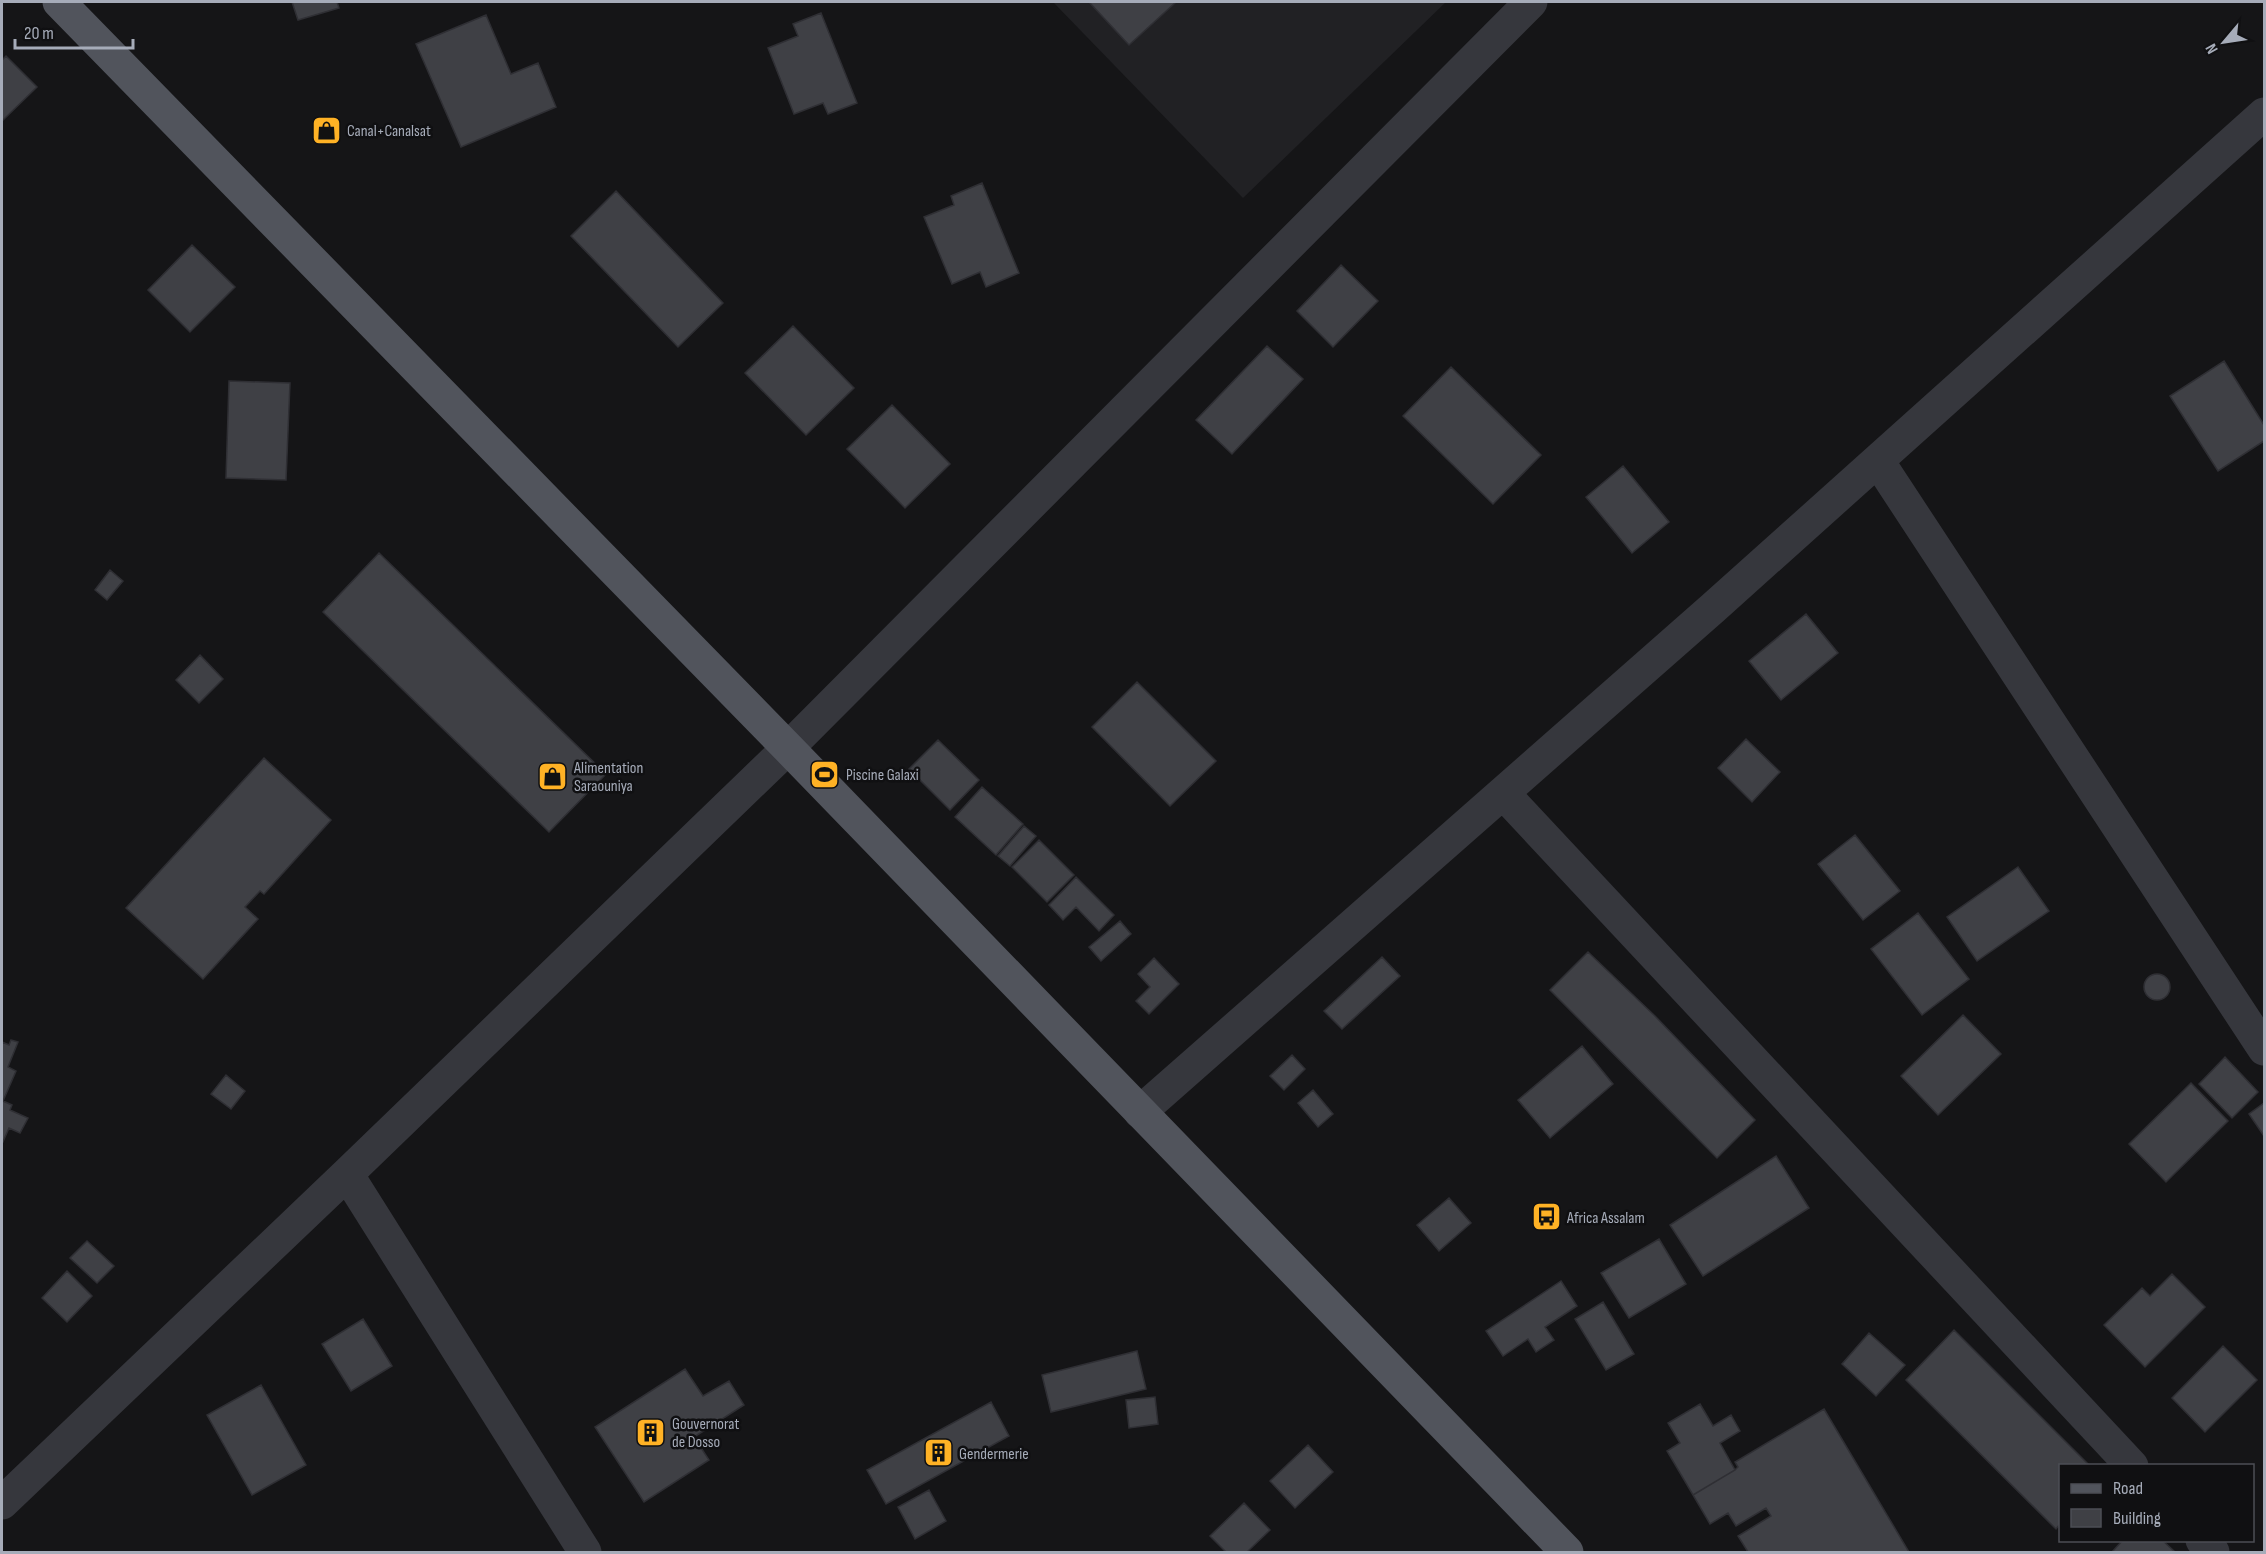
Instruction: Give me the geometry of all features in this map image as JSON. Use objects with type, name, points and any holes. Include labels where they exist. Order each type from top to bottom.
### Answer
[{"type":"main road","points":[[59,2],[788,748],[1567,1552]]},
{"type":"street","points":[[2,1503],[788,748],[1531,2]]},
{"type":"street","points":[[1140,1112],[1878,461],[2265,114]]},
{"type":"street","points":[[1878,461],[2265,1049]]},
{"type":"street","points":[[1503,793],[2130,1464]]},
{"type":"street","points":[[347,1174],[585,1552]]},
{"type":"shaded area","points":[[1053,2],[1446,2],[1243,198]]},
{"type":"building","points":[[292,2],[337,2],[339,8],[298,20]]},
{"type":"building","points":[[1089,2],[1176,2],[1129,45]]},
{"type":"building","points":[[821,13],[857,103],[828,114],[823,103],[794,114],[768,48],[798,36],[793,24]]},
{"type":"building","points":[[486,15],[511,74],[538,63],[556,107],[461,147],[416,44]]},
{"type":"building","points":[[6,56],[37,87],[2,121],[2,60]]},
{"type":"building","points":[[982,183],[1019,273],[986,287],[980,272],[952,284],[924,217],[954,205],[951,196]]},
{"type":"building","points":[[616,191],[723,303],[678,347],[571,236]]},
{"type":"building","points":[[192,245],[235,287],[190,332],[148,290]]},
{"type":"building","points":[[1341,265],[1378,301],[1333,347],[1297,311]]},
{"type":"building","points":[[793,326],[854,388],[806,435],[745,373]]},
{"type":"building","points":[[1267,346],[1303,379],[1232,454],[1196,420]]},
{"type":"building","points":[[2224,361],[2264,425],[2264,441],[2218,471],[2170,396]]},
{"type":"building","points":[[1451,367],[1541,455],[1493,504],[1403,416]]},
{"type":"building","points":[[229,381],[290,383],[286,480],[226,478]]},
{"type":"building","points":[[892,405],[950,464],[905,508],[847,449]]},
{"type":"building","points":[[1623,466],[1669,522],[1632,553],[1586,497]]},
{"type":"building","points":[[379,553],[606,774],[549,832],[323,612]]},
{"type":"building","points":[[110,570],[123,581],[107,600],[95,590]]},
{"type":"building","points":[[1806,614],[1838,653],[1781,700],[1749,661]]},
{"type":"building","points":[[200,655],[223,679],[199,703],[176,680]]},
{"type":"building","points":[[1137,682],[1216,761],[1170,806],[1092,727]]},
{"type":"building","points":[[1746,739],[1780,772],[1752,802],[1718,768]]},
{"type":"building","points":[[938,740],[979,780],[950,810],[909,769]]},
{"type":"building","points":[[264,758],[331,820],[264,894],[260,891],[245,907],[258,919],[203,979],[126,908]]},
{"type":"building","points":[[982,787],[1023,824],[996,855],[955,817]]},
{"type":"building","points":[[1024,826],[1036,836],[1010,866],[998,856]]},
{"type":"building","points":[[1855,835],[1900,891],[1863,920],[1818,864]]},
{"type":"building","points":[[1039,840],[1074,875],[1047,902],[1012,867]]},
{"type":"building","points":[[2018,867],[2049,911],[1977,961],[1947,917]]},
{"type":"building","points":[[1076,877],[1114,915],[1099,931],[1076,907],[1063,920],[1049,905]]},
{"type":"building","points":[[1918,913],[1969,979],[1922,1015],[1871,949]]},
{"type":"building","points":[[1120,921],[1131,934],[1101,961],[1089,947]]},
{"type":"building","points":[[1588,952],[1655,1016],[1755,1120],[1717,1158],[1550,990]]},
{"type":"building","points":[[1382,957],[1400,976],[1342,1029],[1324,1011]]},
{"type":"building","points":[[1154,958],[1179,984],[1149,1014],[1136,1001],[1150,987],[1138,974]]},
{"type":"building","points":[[2157,974],[2166,978],[2170,987],[2166,996],[2157,1000],[2148,996],[2144,987],[2148,978]]},
{"type":"building","points":[[1963,1015],[2001,1054],[1938,1115],[1901,1076]]},
{"type":"building","points":[[11,1040],[18,1042],[8,1067],[16,1071],[3,1101],[12,1105],[10,1110],[28,1118],[20,1133],[9,1128],[2,1144],[2,1042],[9,1045]]},
{"type":"building","points":[[1582,1046],[1613,1084],[1550,1138],[1518,1100]]},
{"type":"building","points":[[1292,1055],[1305,1069],[1284,1090],[1270,1076]]},
{"type":"building","points":[[2225,1057],[2258,1092],[2232,1118],[2199,1084]]},
{"type":"building","points":[[226,1075],[245,1091],[231,1109],[211,1094]]},
{"type":"building","points":[[2191,1083],[2228,1121],[2166,1182],[2129,1144]]},
{"type":"building","points":[[1313,1090],[1333,1114],[1318,1127],[1298,1103]]},
{"type":"building","points":[[2264,1103],[2264,1136],[2249,1114]]},
{"type":"building","points":[[1776,1156],[1809,1208],[1703,1276],[1670,1225]]},
{"type":"building","points":[[1449,1198],[1471,1223],[1439,1251],[1417,1225]]},
{"type":"building","points":[[1659,1239],[1686,1284],[1629,1318],[1601,1273]]},
{"type":"building","points":[[87,1241],[114,1266],[97,1283],[70,1258]]},
{"type":"building","points":[[67,1271],[92,1296],[67,1322],[42,1298]]},
{"type":"building","points":[[2172,1274],[2205,1307],[2145,1367],[2104,1325],[2142,1288],[2150,1296]]},
{"type":"building","points":[[1561,1281],[1577,1306],[1545,1327],[1554,1340],[1536,1352],[1528,1339],[1503,1356],[1486,1331]]},
{"type":"building","points":[[1603,1302],[1634,1354],[1606,1370],[1575,1319]]},
{"type":"building","points":[[363,1319],[392,1366],[351,1391],[322,1344]]},
{"type":"building","points":[[1954,1330],[2088,1464],[2059,1464],[2059,1525],[2056,1529],[1906,1380]]},
{"type":"building","points":[[1869,1333],[1905,1365],[1876,1396],[1842,1364]]},
{"type":"building","points":[[2223,1346],[2257,1380],[2205,1432],[2172,1398]]},
{"type":"building","points":[[1137,1351],[1146,1389],[1051,1412],[1042,1375]]},
{"type":"building","name":"Gouvernorat de Dosso","points":[[685,1369],[703,1396],[729,1381],[744,1405],[694,1437],[709,1460],[644,1502],[595,1427]]},
{"type":"building","points":[[261,1385],[306,1465],[252,1495],[207,1415]]},
{"type":"building","points":[[1155,1397],[1158,1424],[1129,1428],[1126,1400]]},
{"type":"building","name":"Gendermerie","points":[[991,1402],[1009,1436],[886,1504],[867,1470]]},
{"type":"building","points":[[1700,1404],[1713,1426],[1731,1415],[1740,1431],[1720,1443],[1735,1470],[1693,1495],[1667,1451],[1680,1443],[1668,1423]]},
{"type":"building","points":[[1824,1409],[1909,1552],[1748,1552],[1738,1536],[1771,1516],[1766,1508],[1736,1526],[1728,1513],[1710,1524],[1693,1495],[1735,1470],[1738,1467],[1735,1462]]},
{"type":"building","points":[[1308,1445],[1333,1472],[1295,1508],[1270,1481]]},
{"type":"building","points":[[929,1490],[946,1521],[915,1539],[898,1507]]},
{"type":"building","points":[[1244,1503],[1270,1530],[1247,1552],[1226,1552],[1210,1536]]},
{"type":"building","points":[[2121,1542],[2164,1542],[2175,1552],[2112,1552]]},
{"type":"place","name":"Canal+Canalsat","points":[[326,130]]},
{"type":"place","name":"Piscine Galaxi","points":[[825,774]]},
{"type":"place","name":"Alimentation Saraouniya","points":[[553,776]]},
{"type":"place","name":"Africa Assalam","points":[[1546,1217]]},
{"type":"place","name":"Gouvernorat de Dosso","points":[[651,1432]]},
{"type":"place","name":"Gendermerie","points":[[938,1453]]}]
